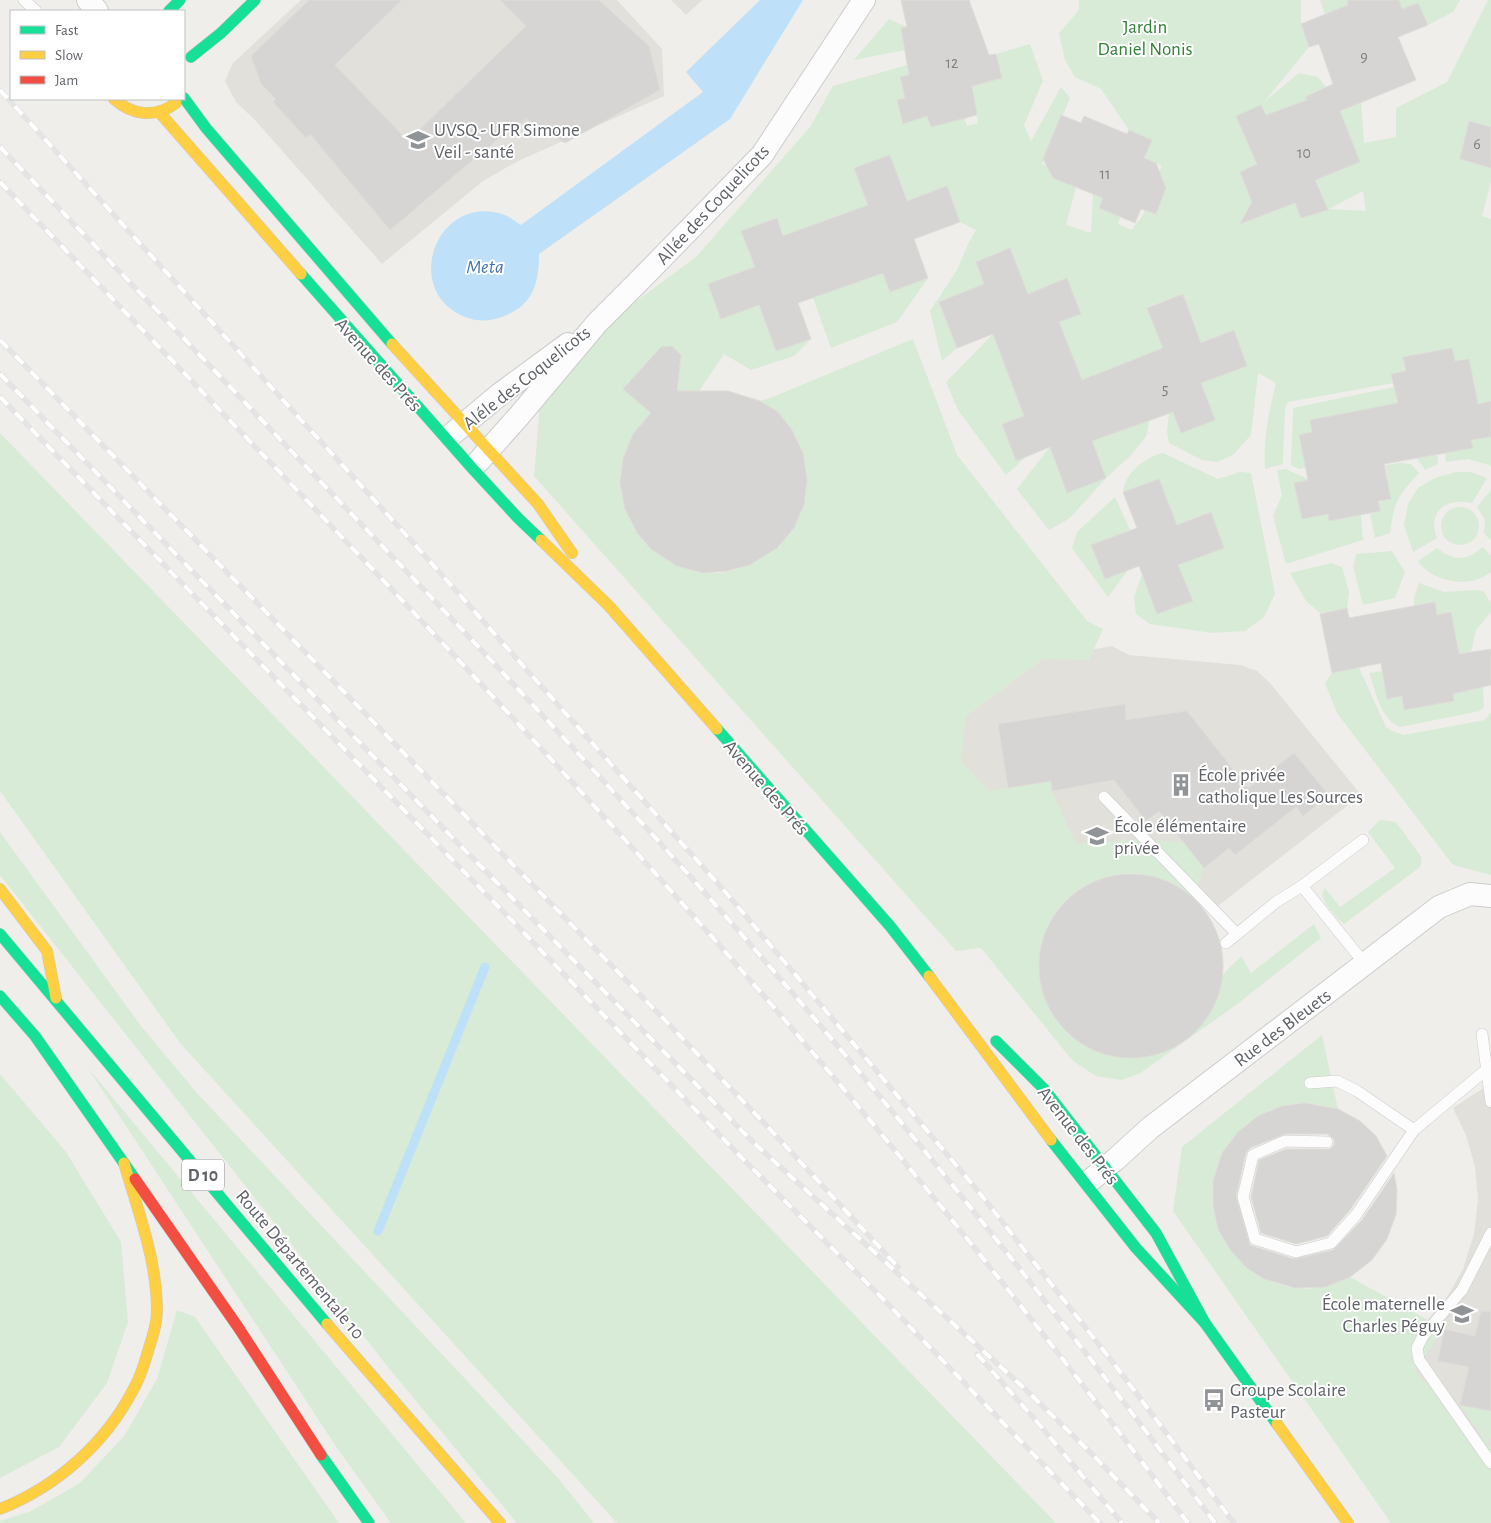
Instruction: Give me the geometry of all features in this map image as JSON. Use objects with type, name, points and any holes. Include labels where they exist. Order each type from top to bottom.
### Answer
[{"type":"main road","points":[[170,10],[180,0]]},
{"type":"main road","points":[[191,57],[221,33],[255,0]]},
{"type":"main road","points":[[186,45],[191,57],[192,71]]},
{"type":"main road","name":"Avenue des Prés","points":[[185,96],[206,128],[238,166],[399,352],[538,504],[609,606]]},
{"type":"main road","points":[[115,100],[130,111],[145,114],[159,112]]},
{"type":"main road","name":"Avenue des Prés","points":[[178,100],[172,107],[159,112],[472,468],[518,518],[609,606],[883,919],[924,969],[1086,1184],[1137,1248],[1205,1323],[1348,1523]]},
{"type":"main road","name":"D 10","points":[[0,889],[47,951],[57,1000]]},
{"type":"main road","name":"Route Départementale 10","points":[[0,934],[348,1348],[500,1523]]},
{"type":"main road","name":"Avenue des Prés","points":[[924,969],[1044,1089],[1156,1233],[1205,1323]]},
{"type":"main road","points":[[0,996],[35,1036],[124,1163],[238,1327],[369,1523]]},
{"type":"main road","points":[[0,1011],[35,1036]]},
{"type":"main road","points":[[0,1509],[27,1498],[56,1479],[84,1454],[107,1430],[125,1404],[142,1371],[157,1313],[156,1289],[149,1245],[124,1163]]},
{"type":"street","points":[[88,0],[96,10]]},
{"type":"street","name":"Allée des Coquelicots","points":[[597,323],[762,155],[864,0]]},
{"type":"street","name":"Aléle des Coquelicots","points":[[446,439],[500,394],[597,323]]},
{"type":"street","name":"Aléle des Coquelicots","points":[[472,468],[489,451],[597,323]]},
{"type":"street","name":"Rue des Bleuets","points":[[1086,1184],[1150,1128],[1439,907],[1470,894],[1491,896]]},
{"type":"lane","points":[[24,0],[35,10]]},
{"type":"lane","points":[[1104,797],[1236,934]]},
{"type":"lane","points":[[1226,943],[1276,902],[1302,886],[1363,840]]},
{"type":"lane","points":[[1302,886],[1365,964]]},
{"type":"lane","points":[[1482,1034],[1491,1102]]},
{"type":"lane","points":[[1327,1142],[1285,1141],[1253,1154],[1242,1197],[1255,1239],[1296,1252],[1331,1243],[1356,1215],[1414,1130],[1487,1069]]},
{"type":"lane","points":[[1310,1084],[1337,1081],[1357,1091],[1414,1130]]},
{"type":"lane","points":[[1491,1233],[1462,1290],[1423,1336],[1417,1348],[1419,1360],[1491,1463]]},
{"type":"shaded area","name":"UVSQ - UFR Simone Veil - santé","points":[[301,0],[617,0],[662,49],[664,96],[518,161],[483,181],[382,264],[255,120],[236,102],[225,81],[233,63]]},
{"type":"shaded area","points":[[671,0],[702,0],[686,15]]},
{"type":"shaded area","name":"École élémentaire privée","points":[[1112,646],[1129,655],[1240,665],[1257,671],[1270,683],[1361,795],[1210,912],[1189,890],[1165,876],[1136,870],[1080,882],[992,961],[939,736],[1042,659]]},
{"type":"shaded area","name":"École maternelle Charles Péguy","points":[[1491,1083],[1491,1523],[1461,1523],[1393,1349],[1420,1329],[1446,1299],[1463,1269],[1474,1234],[1478,1200],[1475,1167],[1466,1135],[1453,1108]]},
{"type":"green space","name":"Jardin Daniel Nonis","points":[[1079,0],[1301,0],[1301,24],[1309,47],[1264,102],[1299,73],[1318,77],[1326,87],[1305,98],[1307,100],[1267,115],[1261,105],[1237,116],[1257,164],[1240,172],[1252,202],[1295,203],[1301,218],[1328,210],[1315,180],[1340,111],[1361,102],[1364,143],[1396,137],[1396,108],[1447,82],[1488,0],[1491,0],[1491,127],[1469,121],[1460,159],[1491,168],[1491,181],[1482,216],[1491,219],[1491,408],[1489,401],[1474,404],[1475,391],[1469,359],[1455,361],[1452,348],[1403,357],[1406,371],[1392,374],[1393,383],[1288,402],[1285,408],[1283,464],[1265,469],[1266,436],[1276,383],[1258,373],[1251,435],[1233,455],[1217,462],[1202,460],[1169,443],[1167,432],[1170,404],[1201,383],[1247,366],[1234,331],[1201,343],[1183,294],[1147,307],[1163,348],[1117,366],[1090,403],[1035,331],[1081,314],[1067,278],[1028,294],[1010,248],[976,262],[988,295],[957,348],[942,361],[930,311],[957,270],[976,230],[960,222],[947,186],[907,201],[890,155],[855,168],[868,205],[821,222],[830,250],[794,263],[777,218],[742,231],[755,267],[721,319],[759,305],[776,351],[811,339],[794,356],[751,370],[724,354],[699,391],[620,483],[628,515],[637,533],[646,544],[666,558],[684,568],[704,573],[736,570],[751,564],[766,556],[789,534],[798,520],[804,505],[806,491],[803,456],[796,437],[777,414],[760,401],[913,339],[957,455],[1087,621],[1103,629],[1089,660],[1042,659],[966,716],[961,761],[989,791],[1051,781],[1052,791],[1076,844],[1145,839],[1184,843],[1204,868],[1193,898],[1159,878],[1141,874],[1122,874],[1108,877],[1084,887],[1065,902],[1051,921],[1042,942],[1040,966],[1042,989],[1052,1012],[1071,1037],[1107,1054],[1139,1057],[1161,1052],[1180,1043],[1198,1028],[1213,1006],[1219,992],[1222,976],[1241,956],[1251,973],[1314,924],[1321,938],[1236,1005],[1139,1074],[1121,1080],[1096,1076],[1073,1061],[981,948],[956,951],[534,476],[540,402],[615,317],[696,257],[810,127],[833,86],[911,64],[913,74],[900,78],[905,98],[897,100],[902,119],[913,115],[927,116],[931,127],[964,118],[967,126],[978,123],[972,86],[1002,77],[996,54],[1030,44],[1043,81],[1024,125],[1031,141],[1061,87],[1070,98],[1042,164],[1047,166],[1051,175],[1076,187],[1066,225],[1091,233],[1093,194],[1103,198],[1099,208],[1120,217],[1118,224],[1132,230],[1145,210],[1156,214],[1163,180],[1159,171],[1162,166],[1144,158],[1151,140],[1129,130],[1101,89],[1075,77],[1065,60],[1059,33],[1079,10]],"holes":[[[1363,191],[1366,211],[1329,209]]]},
{"type":"green space","points":[[1320,0],[1347,0],[1349,5],[1325,14]]},
{"type":"green space","points":[[1399,0],[1460,0],[1453,12],[1428,25],[1418,3],[1402,9]]},
{"type":"green space","points":[[889,19],[907,27],[901,28],[905,50],[854,60]]},
{"type":"green space","points":[[872,243],[890,292],[928,278],[897,322],[831,348],[813,298],[844,286]]},
{"type":"green space","points":[[993,334],[1011,380],[1047,407],[1002,424],[1016,461],[1026,457],[1006,475],[958,410],[946,382]]},
{"type":"green space","points":[[1394,387],[1398,405],[1311,420],[1312,432],[1300,435],[1306,468],[1299,469],[1291,465],[1293,408]]},
{"type":"green space","points":[[1155,392],[1146,437],[1130,456],[1106,478],[1092,441],[1139,424]]},
{"type":"green space","points":[[0,433],[1056,1523],[617,1523],[180,1043],[0,791]]},
{"type":"green space","points":[[1491,437],[1491,467],[1468,459],[1446,462],[1445,453],[1472,448],[1471,440]]},
{"type":"green space","points":[[1050,447],[1067,492],[1106,478],[1070,518],[1049,530],[1017,489]]},
{"type":"green space","points":[[1419,450],[1421,458],[1437,455],[1438,464],[1425,470],[1417,458],[1404,457]]},
{"type":"green space","points":[[1163,453],[1218,479],[1240,472],[1251,473],[1275,594],[1264,617],[1245,631],[1213,633],[1150,624],[1136,614],[1134,597],[1142,574],[1158,614],[1193,601],[1178,565],[1224,547],[1210,512],[1177,525],[1159,479],[1123,492],[1127,479],[1137,467],[1156,455]]},
{"type":"green space","points":[[1411,464],[1419,473],[1406,487],[1395,506],[1390,533],[1375,538],[1370,514],[1380,511],[1378,501],[1391,499],[1385,465]]},
{"type":"green space","points":[[1286,469],[1310,480],[1294,483],[1302,519],[1328,514],[1329,521],[1361,515],[1363,540],[1286,564],[1273,516],[1282,495],[1277,470]]},
{"type":"green space","points":[[1456,472],[1471,472],[1487,478],[1472,503],[1454,502],[1441,508],[1435,520],[1437,538],[1413,552],[1404,525],[1408,504],[1418,488],[1435,478]]},
{"type":"green space","points":[[1491,490],[1491,541],[1484,533],[1485,520],[1477,507]]},
{"type":"green space","points":[[1115,497],[1130,530],[1091,546],[1105,579],[1128,570],[1108,597],[1072,548],[1077,532]]},
{"type":"green space","points":[[1460,507],[1473,513],[1479,526],[1473,539],[1460,545],[1447,539],[1441,526],[1447,513]]},
{"type":"green space","points":[[1483,547],[1491,556],[1491,572],[1473,581],[1463,582],[1442,579],[1418,561],[1437,548],[1449,556],[1460,558],[1471,555]]},
{"type":"green space","points":[[1392,551],[1405,572],[1395,598],[1363,605],[1353,566],[1356,554]]},
{"type":"green space","points":[[1331,563],[1342,567],[1349,592],[1347,608],[1320,613],[1306,601],[1290,573]]},
{"type":"green space","points":[[1419,583],[1444,592],[1477,590],[1484,592],[1491,603],[1491,612],[1476,630],[1471,652],[1455,655],[1457,641],[1451,612],[1437,615],[1435,602],[1414,606],[1414,598]]},
{"type":"green space","points":[[1359,668],[1386,727],[1404,735],[1485,720],[1491,712],[1491,875],[1453,865],[1337,713],[1325,683],[1332,673]]},
{"type":"green space","points":[[1383,671],[1388,699],[1402,696],[1405,710],[1454,701],[1453,692],[1483,686],[1484,707],[1480,711],[1400,727],[1393,723],[1383,711],[1369,673]]},
{"type":"green space","points":[[1380,820],[1396,822],[1422,858],[1420,867],[1344,924],[1328,908],[1323,892],[1325,888],[1340,907],[1395,868],[1368,832]]},
{"type":"green space","points":[[0,832],[141,1026],[197,1093],[558,1478],[594,1523],[517,1523],[392,1372],[0,875]]},
{"type":"green space","points":[[1322,1035],[1338,1109],[1309,1103],[1289,1104],[1261,1115],[1248,1124],[1228,1145],[1216,1170],[1213,1195],[1216,1221],[1227,1244],[1244,1264],[1266,1279],[1294,1288],[1309,1289],[1350,1277],[1444,1329],[1414,1371],[1484,1439],[1460,1405],[1491,1411],[1491,1438],[1487,1442],[1491,1448],[1491,1523],[1391,1523],[1173,1211],[1182,1147]]},
{"type":"green space","points":[[88,1068],[466,1523],[391,1523],[337,1448]]},
{"type":"green space","points":[[0,1074],[66,1152],[121,1242],[128,1322],[107,1383],[59,1447],[0,1478]]},
{"type":"green space","points":[[177,1310],[195,1317],[339,1523],[0,1523],[0,1521],[31,1511],[80,1483],[125,1435],[157,1379]]},
{"type":"water","name":"Meta","points":[[760,0],[803,0],[730,119],[539,254],[538,272],[534,289],[525,303],[518,309],[498,318],[482,321],[465,317],[445,304],[434,287],[431,267],[435,247],[445,230],[461,217],[481,211],[505,215],[521,225],[703,92],[686,72]]},
{"type":"building","points":[[309,0],[402,0],[335,65],[408,141],[526,26],[500,0],[599,0],[649,46],[660,90],[565,143],[527,119],[498,139],[390,230],[311,135],[306,138],[273,102],[276,99],[261,84],[251,56]]},
{"type":"building","points":[[901,0],[969,0],[989,55],[996,54],[1002,78],[972,86],[977,115],[931,127],[927,116],[903,124],[897,100],[905,98],[900,77],[909,75],[901,28],[907,27]]},
{"type":"building","points":[[1347,0],[1399,0],[1402,9],[1418,3],[1428,25],[1398,37],[1416,80],[1340,111],[1360,162],[1315,180],[1328,210],[1301,218],[1295,203],[1240,224],[1252,202],[1240,172],[1257,164],[1236,116],[1261,105],[1266,115],[1307,100],[1305,97],[1333,84],[1319,44],[1309,47],[1301,24],[1348,5]]},
{"type":"building","points":[[1061,115],[1081,123],[1084,116],[1127,134],[1129,130],[1152,140],[1144,158],[1156,163],[1166,188],[1156,214],[1141,209],[1135,223],[1099,208],[1103,198],[1053,178],[1043,159]]},
{"type":"building","points":[[1469,121],[1491,127],[1491,168],[1460,159]]},
{"type":"building","points":[[890,155],[907,201],[947,186],[960,222],[914,239],[928,278],[890,292],[883,273],[798,303],[811,339],[776,351],[759,305],[721,319],[708,284],[755,267],[741,231],[777,218],[783,236],[868,205],[854,168]]},
{"type":"building","points":[[1010,248],[1028,294],[1067,278],[1081,314],[1059,322],[1082,380],[1163,348],[1147,308],[1183,294],[1201,343],[1234,330],[1247,366],[1201,383],[1215,420],[1181,433],[1173,412],[1092,441],[1106,478],[1067,493],[1050,447],[1016,461],[1002,424],[1024,416],[993,334],[957,348],[939,302],[984,284],[976,262]]},
{"type":"building","points":[[672,346],[681,355],[677,391],[728,391],[760,401],[778,412],[792,430],[803,453],[807,480],[804,505],[794,528],[777,548],[750,565],[727,571],[703,573],[677,566],[651,549],[637,533],[625,509],[620,483],[623,459],[633,434],[651,413],[623,389],[661,347]]},
{"type":"building","points":[[1452,348],[1455,361],[1469,359],[1478,404],[1491,401],[1491,437],[1471,440],[1473,448],[1384,464],[1391,499],[1378,501],[1380,511],[1329,521],[1328,514],[1302,519],[1294,483],[1308,480],[1299,435],[1312,432],[1310,420],[1398,403],[1391,374],[1406,371],[1403,357]]},
{"type":"building","points":[[1159,479],[1177,525],[1211,512],[1224,548],[1178,565],[1193,601],[1157,614],[1139,566],[1105,579],[1091,545],[1137,528],[1123,492]]},
{"type":"building","points":[[1435,602],[1437,615],[1451,612],[1459,654],[1491,649],[1491,685],[1453,694],[1454,701],[1404,710],[1402,696],[1387,699],[1381,663],[1332,673],[1320,614],[1347,608],[1349,618]]},
{"type":"building","name":"École privée catholique Les Sources","points":[[1125,704],[1126,720],[1187,711],[1248,788],[1294,753],[1329,795],[1303,816],[1296,807],[1235,855],[1229,848],[1204,868],[1159,811],[1146,821],[1114,780],[1052,791],[1051,781],[1008,788],[998,724]]},
{"type":"building","points":[[1131,874],[1149,876],[1166,881],[1196,901],[1216,931],[1221,948],[1223,966],[1221,984],[1216,1001],[1196,1031],[1166,1051],[1149,1056],[1131,1058],[1113,1056],[1096,1051],[1066,1031],[1046,1001],[1041,984],[1039,966],[1041,948],[1046,931],[1066,901],[1096,881],[1113,876]]},
{"type":"building","points":[[1305,1103],[1338,1109],[1360,1121],[1376,1136],[1387,1156],[1350,1210],[1327,1236],[1296,1244],[1261,1233],[1251,1197],[1259,1160],[1286,1149],[1330,1149],[1334,1145],[1334,1139],[1327,1134],[1285,1134],[1250,1148],[1246,1153],[1236,1196],[1250,1245],[1294,1259],[1333,1250],[1362,1220],[1394,1173],[1397,1190],[1396,1214],[1387,1239],[1372,1260],[1350,1277],[1325,1287],[1295,1288],[1264,1279],[1247,1268],[1231,1251],[1218,1229],[1213,1205],[1213,1181],[1222,1153],[1238,1132],[1258,1116],[1282,1106]]},
{"type":"building","points":[[1481,1311],[1491,1312],[1491,1411],[1460,1405],[1469,1367],[1438,1361],[1444,1329],[1475,1336]]},
{"type":"waterway","points":[[378,1231],[485,967]]},
{"type":"railway","points":[[0,90],[408,537],[728,895],[978,1191],[1115,1365],[1234,1523]]},
{"type":"railway","points":[[0,147],[448,615],[640,821],[764,960],[975,1213],[1215,1523]]},
{"type":"railway","points":[[0,182],[445,645],[705,929],[831,1074],[953,1221],[1072,1371],[1188,1523]]},
{"type":"railway","points":[[0,340],[659,1014],[766,1125],[898,1267]]},
{"type":"railway","points":[[0,374],[754,1143],[1023,1387],[1159,1523]]},
{"type":"railway","points":[[0,397],[1100,1523]]},
{"type":"railway","points":[[977,1354],[1122,1523]]},
{"type":"traffic: fast","points":[[170,10],[180,0]]},
{"type":"traffic: fast","points":[[191,57],[221,33],[255,0]]},
{"type":"traffic: fast","points":[[185,99],[206,128],[392,344]]},
{"type":"traffic: fast","points":[[301,274],[472,468],[541,540]]},
{"type":"traffic: fast","points":[[717,729],[890,926],[929,976]]},
{"type":"traffic: fast","points":[[0,934],[327,1324]]},
{"type":"traffic: fast","points":[[0,996],[35,1036],[135,1179]]},
{"type":"traffic: fast","points":[[996,1041],[1044,1089],[1156,1233],[1205,1323],[1277,1424]]},
{"type":"traffic: fast","points":[[1051,1140],[1136,1248],[1205,1323]]},
{"type":"traffic: fast","points":[[321,1455],[369,1523]]},
{"type":"traffic: slow","points":[[115,100],[129,109],[145,113],[161,111],[176,103]]},
{"type":"traffic: slow","points":[[159,112],[301,274]]},
{"type":"traffic: slow","points":[[392,344],[538,504],[572,553]]},
{"type":"traffic: slow","points":[[541,540],[609,606],[717,729]]},
{"type":"traffic: slow","points":[[0,889],[47,951],[56,998]]},
{"type":"traffic: slow","points":[[929,976],[1051,1140]]},
{"type":"traffic: slow","points":[[0,1509],[40,1489],[77,1462],[93,1446],[122,1410],[136,1385],[142,1369],[156,1325],[156,1292],[146,1236],[124,1163]]},
{"type":"traffic: slow","points":[[327,1324],[500,1523]]},
{"type":"traffic: slow","points":[[1277,1424],[1348,1523]]},
{"type":"traffic: jam","points":[[135,1179],[238,1327],[321,1455]]},
{"type":"place","name":"UVSQ - UFR Simone Veil - santé","points":[[418,140]]},
{"type":"place","name":"École privée catholique Les Sources","points":[[1181,785]]},
{"type":"place","name":"École élémentaire privée","points":[[1097,836]]},
{"type":"place","name":"École maternelle Charles Péguy","points":[[1462,1314]]},
{"type":"place","name":"Groupe Scolaire Pasteur","points":[[1214,1400]]}]
